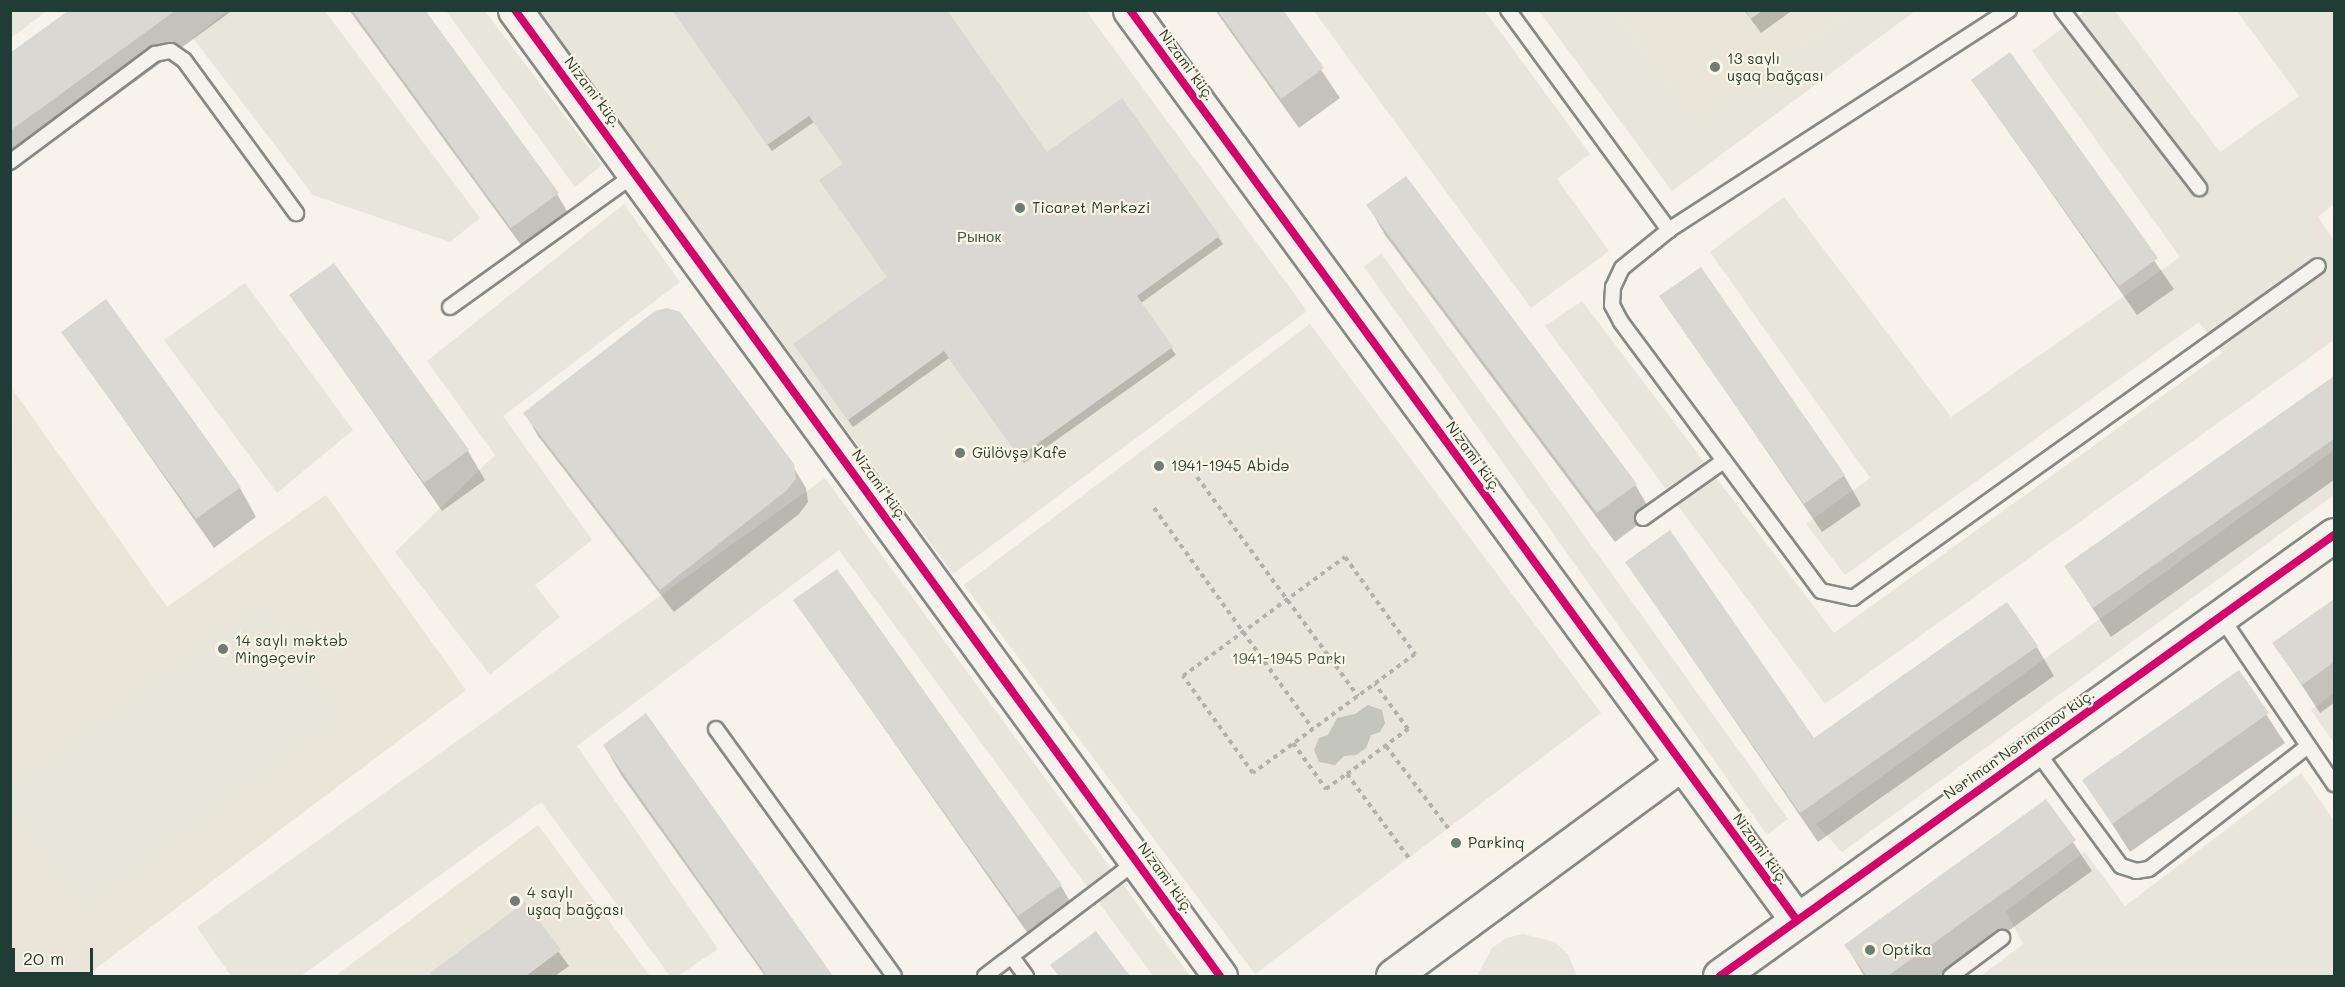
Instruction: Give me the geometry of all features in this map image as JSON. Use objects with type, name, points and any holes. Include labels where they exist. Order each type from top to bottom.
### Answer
[{"type":"street","name":"Nizami küç.","points":[[515,10],[1220,976]]},
{"type":"street","name":"Nizami küç.","points":[[1130,10],[1796,919]]},
{"type":"street","name":"Nəriman Nərimanov küç.","points":[[1720,976],[1796,919],[2334,535]]},
{"type":"street","points":[[1393,976],[1681,764]]},
{"type":"lane","points":[[1508,10],[1669,230]]},
{"type":"lane","points":[[2009,10],[1669,230],[1622,268],[1613,287],[1612,304],[1621,322],[1722,462],[1821,591],[1853,597],[2318,266]]},
{"type":"lane","points":[[2062,10],[2199,188]]},
{"type":"lane","points":[[10,162],[155,54],[171,51],[184,60],[296,213]]},
{"type":"lane","points":[[450,307],[636,173]]},
{"type":"lane","points":[[1643,518],[1722,462]]},
{"type":"lane","points":[[2221,616],[2308,746],[2332,775]]},
{"type":"lane","points":[[716,729],[894,976]]},
{"type":"lane","points":[[2035,749],[2121,867],[2136,871],[2150,869],[2308,746]]},
{"type":"lane","points":[[985,976],[1137,861]]},
{"type":"lane","points":[[1951,976],[2002,939]]},
{"type":"lane","points":[[1012,957],[1026,976]]},
{"type":"path","points":[[1197,477],[1358,696]]},
{"type":"path","points":[[1154,508],[1313,729]]},
{"type":"path","points":[[1345,557],[1415,654],[1253,773],[1183,676],[1242,632],[1345,557]]},
{"type":"path","points":[[1293,743],[1326,789],[1386,746],[1408,729],[1375,684]]},
{"type":"path","points":[[1386,746],[1448,828]]},
{"type":"path","points":[[1347,774],[1409,858]]},
{"type":"shaded area","name":"13 saylı uşaq bağçası","points":[[1615,11],[1850,11],[1697,123]]},
{"type":"shaded area","name":"14 saylı məktəb Mingəçevir","points":[[13,390],[167,607],[326,495],[466,690],[86,976],[11,976]]},
{"type":"shaded area","points":[[1368,705],[1382,710],[1385,723],[1380,732],[1371,735],[1366,748],[1356,755],[1344,756],[1335,765],[1319,762],[1314,750],[1319,738],[1328,735],[1337,718],[1355,714]]},
{"type":"shaded area","name":"4 saylı uşaq bağçası","points":[[538,825],[650,976],[335,976]]},
{"type":"green space","points":[[11,10],[47,10],[47,11],[11,38]]},
{"type":"green space","points":[[227,11],[325,11],[480,218],[450,242],[313,195],[193,38]]},
{"type":"green space","points":[[446,11],[485,11],[602,165],[575,187]]},
{"type":"green space","name":"Рынок","points":[[538,11],[1086,11],[1307,311],[953,574]]},
{"type":"green space","points":[[1314,11],[1485,11],[1590,154],[1557,179],[1609,251],[1531,308]]},
{"type":"green space","points":[[1539,11],[1615,11],[1697,122],[1850,11],[1915,11],[1672,191]]},
{"type":"green space","points":[[2085,11],[2115,11],[2220,152],[2299,96],[2237,11],[2334,11],[2334,204],[2318,217],[2334,240],[2334,340],[1825,704],[1545,326],[1582,301],[1834,633],[2222,353],[2199,322],[1845,575],[1806,524],[1870,478],[1710,252],[1784,197],[1951,417],[2180,257],[2032,51]]},
{"type":"green space","points":[[624,204],[680,282],[503,416],[592,540],[535,585],[560,617],[490,675],[395,552],[495,455],[427,361]]},
{"type":"green space","points":[[1381,253],[1788,819],[1767,835],[1364,267]]},
{"type":"green space","points":[[245,283],[353,430],[277,493],[164,340]]},
{"type":"green space","name":"1941-1945 Parkı","points":[[1310,324],[1601,713],[1255,974],[964,585]]},
{"type":"green space","points":[[2334,450],[2334,495],[1842,852],[1816,824]]},
{"type":"green space","points":[[825,478],[1190,976],[1153,976],[839,550],[577,746],[718,949],[678,976],[670,976],[541,802],[301,976],[231,976],[197,927]]},
{"type":"green space","points":[[260,601],[343,714],[83,908],[11,811],[11,788]]},
{"type":"green space","points":[[2334,693],[2334,743],[2311,710]]},
{"type":"green space","points":[[2301,773],[2334,821],[2334,976],[1981,976],[2023,944],[2006,911],[2085,852],[2125,906]]},
{"type":"green space","points":[[1523,934],[1555,942],[1568,954],[1577,976],[1477,976],[1492,948],[1506,938]]},
{"type":"building","points":[[69,10],[176,10],[10,131],[10,53]]},
{"type":"building","points":[[352,10],[425,10],[559,193],[511,228]]},
{"type":"building","name":"Ticarət Mərkəzi","points":[[672,10],[947,10],[1047,152],[1122,98],[1220,236],[1137,296],[1173,347],[1019,457],[944,351],[848,420],[793,344],[887,277],[819,180],[843,164],[809,116],[767,145]]},
{"type":"building","points":[[1217,10],[1283,10],[1324,68],[1281,99]]},
{"type":"building","points":[[1745,10],[1763,10],[1751,19]]},
{"type":"building","points":[[2010,52],[2158,258],[2119,286],[1971,80]]},
{"type":"building","points":[[1406,176],[1637,484],[1597,513],[1366,205]]},
{"type":"building","points":[[334,263],[469,450],[424,483],[289,295]]},
{"type":"building","points":[[1701,267],[1845,475],[1804,504],[1659,296]]},
{"type":"building","points":[[106,299],[241,487],[196,519],[61,332]]},
{"type":"building","points":[[667,308],[680,312],[794,464],[796,479],[786,491],[660,590],[523,413],[655,311]]},
{"type":"building","points":[[2334,376],[2334,439],[2093,608],[2064,566]]},
{"type":"building","points":[[1670,530],[1814,738],[2007,602],[2038,646],[1800,813],[1625,562]]},
{"type":"building","points":[[837,569],[1062,885],[1018,916],[793,600]]},
{"type":"building","points":[[2334,599],[2334,662],[2302,685],[2272,643]]},
{"type":"building","points":[[2239,670],[2269,713],[2112,824],[2082,780]]},
{"type":"building","points":[[646,713],[833,976],[767,976],[603,745]]},
{"type":"building","points":[[2046,799],[2076,840],[1888,976],[1867,976],[1844,945]]},
{"type":"building","points":[[525,902],[561,950],[526,976],[433,976],[430,973]]},
{"type":"building","points":[[1096,931],[1130,976],[1059,976],[1050,965]]},
{"type":"cycle path","points":[[515,10],[1220,976]]},
{"type":"cycle path","points":[[1130,10],[1796,919]]},
{"type":"cycle path","points":[[1720,976],[2334,535]]},
{"type":"place","name":"13 saylı uşaq bağçası","points":[[1715,67]]},
{"type":"place","name":"Ticarət Mərkəzi","points":[[1020,208]]},
{"type":"place","name":"Gülövşə Kafe","points":[[960,453]]},
{"type":"place","name":"1941-1945 Abidə","points":[[1159,466]]},
{"type":"place","name":"14 saylı məktəb Mingəçevir","points":[[223,649]]},
{"type":"place","name":"Parkinq","points":[[1456,843]]},
{"type":"place","name":"4 saylı uşaq bağçası","points":[[515,901]]},
{"type":"place","name":"Optika","points":[[1870,950]]}]
